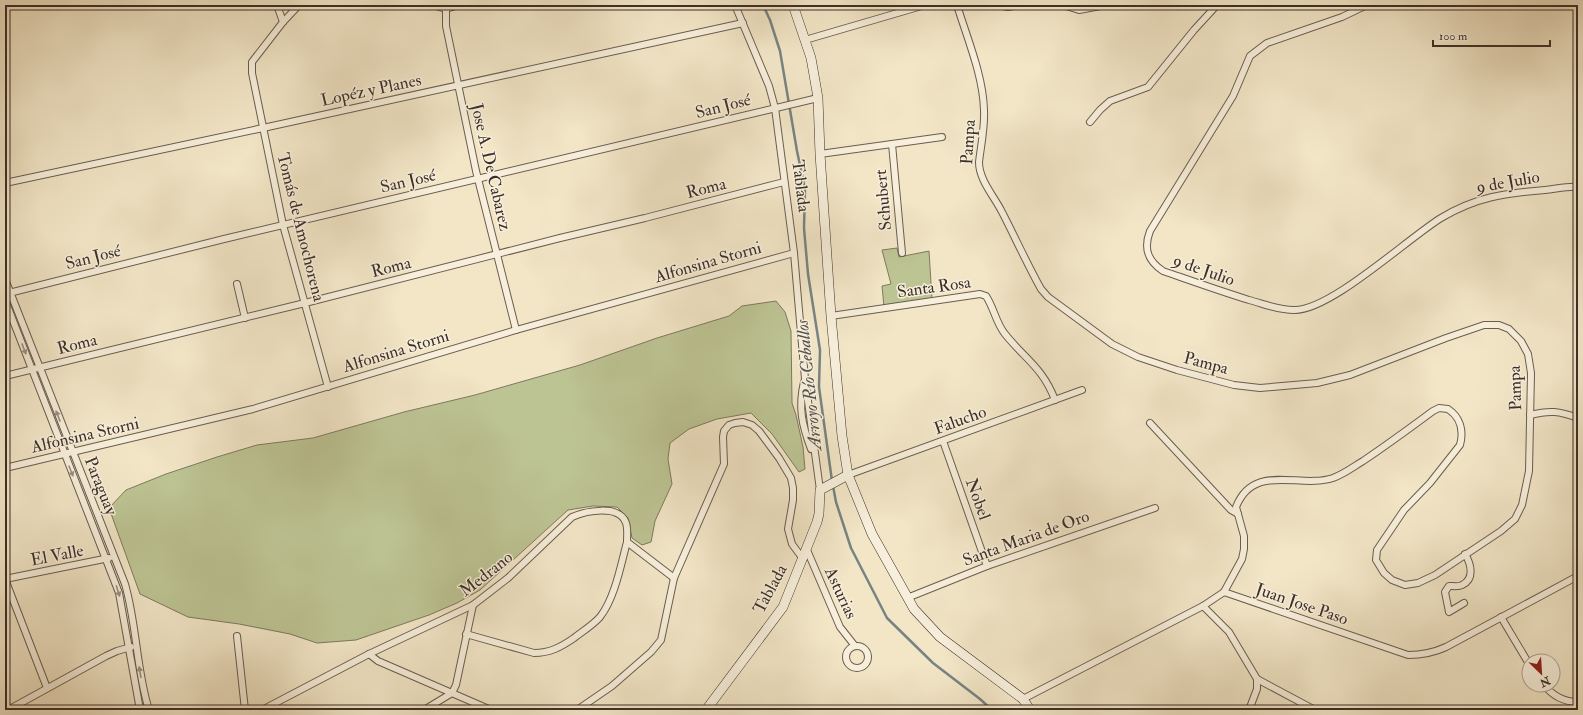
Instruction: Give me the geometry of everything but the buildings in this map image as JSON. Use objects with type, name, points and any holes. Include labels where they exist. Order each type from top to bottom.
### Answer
[{"type":"main road","points":[[793,5],[810,58],[818,98],[820,154],[831,316],[842,436],[848,475],[872,534],[914,609],[940,637],[1023,699],[1030,710]]},
{"type":"main road","points":[[823,488],[848,475]]},
{"type":"main road","name":"Tablada","points":[[706,710],[783,607],[803,559],[819,514],[823,488]]},
{"type":"main road","points":[[824,710],[833,710]]},
{"type":"street","points":[[277,5],[283,22],[299,5]]},
{"type":"street","points":[[433,5],[446,9],[458,5]]},
{"type":"street","name":"Tablada","points":[[734,5],[778,107],[784,182],[794,253],[805,378],[811,419],[814,456]]},
{"type":"street","points":[[805,40],[907,8],[924,5]]},
{"type":"street","name":"Pampa","points":[[956,5],[979,76],[982,93],[984,110],[979,162],[981,176],[1001,210],[1041,289],[1048,297],[1112,344],[1138,357],[1177,370],[1234,385],[1260,388],[1317,383],[1350,375],[1452,336],[1484,326],[1499,325],[1509,329],[1521,340],[1528,354],[1531,373],[1529,471],[1522,505],[1515,519],[1501,531],[1435,575],[1418,583],[1405,585],[1392,580],[1384,573],[1376,560],[1377,550],[1400,516],[1430,483],[1460,445],[1462,438],[1459,420],[1448,409],[1439,408],[1374,454],[1333,478],[1321,480],[1274,479],[1262,481],[1246,490],[1236,507],[1244,536],[1242,559],[1224,592]]},
{"type":"street","points":[[998,5],[1008,7],[1019,5]]},
{"type":"street","points":[[1064,5],[1078,10],[1106,5]]},
{"type":"street","points":[[1090,122],[1100,110],[1110,102],[1148,87],[1194,30],[1217,5]]},
{"type":"street","name":"9 de Julio","points":[[1367,5],[1342,17],[1267,43],[1250,56],[1233,96],[1150,231],[1146,242],[1153,265],[1163,271],[1274,307],[1294,310],[1306,308],[1318,304],[1350,284],[1441,218],[1472,203],[1490,196],[1514,192],[1578,187]]},
{"type":"street","name":"Jose A. De Cabarez","points":[[446,9],[446,26],[478,179],[516,330]]},
{"type":"street","name":"Tomás de Amochorena","points":[[283,22],[252,62],[252,73],[283,225],[328,387]]},
{"type":"street","name":"Lopéz y Planes","points":[[5,183],[743,23]]},
{"type":"street","name":"San José","points":[[8,293],[283,225],[818,98]]},
{"type":"street","points":[[820,154],[942,137]]},
{"type":"street","name":"Schubert","points":[[892,144],[902,253]]},
{"type":"street","name":"Roma","points":[[5,376],[245,318],[784,182]]},
{"type":"street","name":"Alfonsina Storni","points":[[5,468],[65,455],[253,409],[516,330],[794,253]]},
{"type":"street","name":"Paraguay","points":[[5,279],[8,293],[40,368],[114,556],[130,603],[142,684],[149,710]]},
{"type":"street","points":[[237,284],[245,318]]},
{"type":"street","name":"Santa Rosa","points":[[831,316],[980,294],[986,296],[998,324],[1050,385],[1055,400]]},
{"type":"street","name":"Paraguay","points":[[5,300],[106,559],[122,606],[140,710]]},
{"type":"street","name":"Tablada","points":[[805,378],[802,391],[802,423],[814,456],[823,488]]},
{"type":"street","name":"Falucho","points":[[848,475],[1082,390]]},
{"type":"street","points":[[1530,415],[1542,412],[1557,411],[1578,418]]},
{"type":"street","points":[[577,710],[612,686],[658,644],[663,633],[674,578],[724,464],[723,437],[724,431],[729,425],[743,422],[752,425],[759,431],[779,458],[791,478],[794,488],[788,529],[792,544],[803,559]]},
{"type":"street","points":[[1150,422],[1231,510],[1238,514]]},
{"type":"street","name":"Nobel","points":[[943,441],[988,566]]},
{"type":"street","name":"Santa Maria de Oro","points":[[907,598],[988,566],[1155,508]]},
{"type":"street","name":"Medrano","points":[[262,710],[369,654],[472,605],[508,578],[572,517],[579,514],[604,510],[616,514],[623,518],[626,522],[627,542]]},
{"type":"street","points":[[466,634],[534,653],[546,653],[560,648],[589,627],[600,616],[606,606],[614,586],[627,542],[674,578]]},
{"type":"street","name":"Asturias","points":[[806,550],[840,628],[855,646]]},
{"type":"street","points":[[1464,603],[1449,612],[1445,592],[1449,586],[1462,585],[1469,580],[1471,571],[1469,561],[1465,554]]},
{"type":"street","name":"El Valle","points":[[5,579],[106,559],[114,556]]},
{"type":"street","name":"Juan Jose Paso","points":[[1224,592],[1408,655],[1430,654],[1446,647],[1578,576]]},
{"type":"street","points":[[5,579],[47,688]]},
{"type":"street","points":[[1023,699],[1203,606],[1224,592]]},
{"type":"street","points":[[424,710],[452,693],[456,686],[472,605]]},
{"type":"street","points":[[1203,606],[1229,632],[1257,679],[1314,710]]},
{"type":"street","points":[[1502,617],[1523,653]]},
{"type":"street","points":[[237,636],[245,710]]},
{"type":"street","points":[[8,710],[106,656],[128,647],[136,646]]},
{"type":"street","points":[[369,654],[378,661],[491,710]]},
{"type":"street","points":[[1249,710],[1257,689],[1257,679]]},
{"type":"street","points":[[1552,693],[1562,700],[1578,702]]},
{"type":"green space","points":[[897,248],[899,257],[929,251],[932,299],[884,307],[882,286],[891,284],[882,250]]},
{"type":"green space","points":[[776,301],[785,312],[791,331],[792,403],[803,447],[805,469],[799,472],[772,434],[751,413],[717,419],[689,429],[670,443],[668,459],[672,484],[655,521],[651,542],[642,545],[632,538],[628,518],[617,507],[593,506],[568,510],[480,590],[457,603],[429,615],[356,640],[317,643],[290,634],[239,624],[188,617],[140,594],[109,508],[126,490],[166,474],[257,445],[313,438],[404,412],[475,395],[580,365],[657,338],[729,316],[742,306]]},
{"type":"waterway","name":"Arroyo Río Ceballos","points":[[763,5],[770,20],[780,51],[805,189],[804,228],[808,274],[820,350],[819,387],[832,481]]},
{"type":"waterway","name":"Arroyo Río Ceballos","points":[[833,486],[836,502],[851,548],[887,618],[933,663],[992,710]]}]
